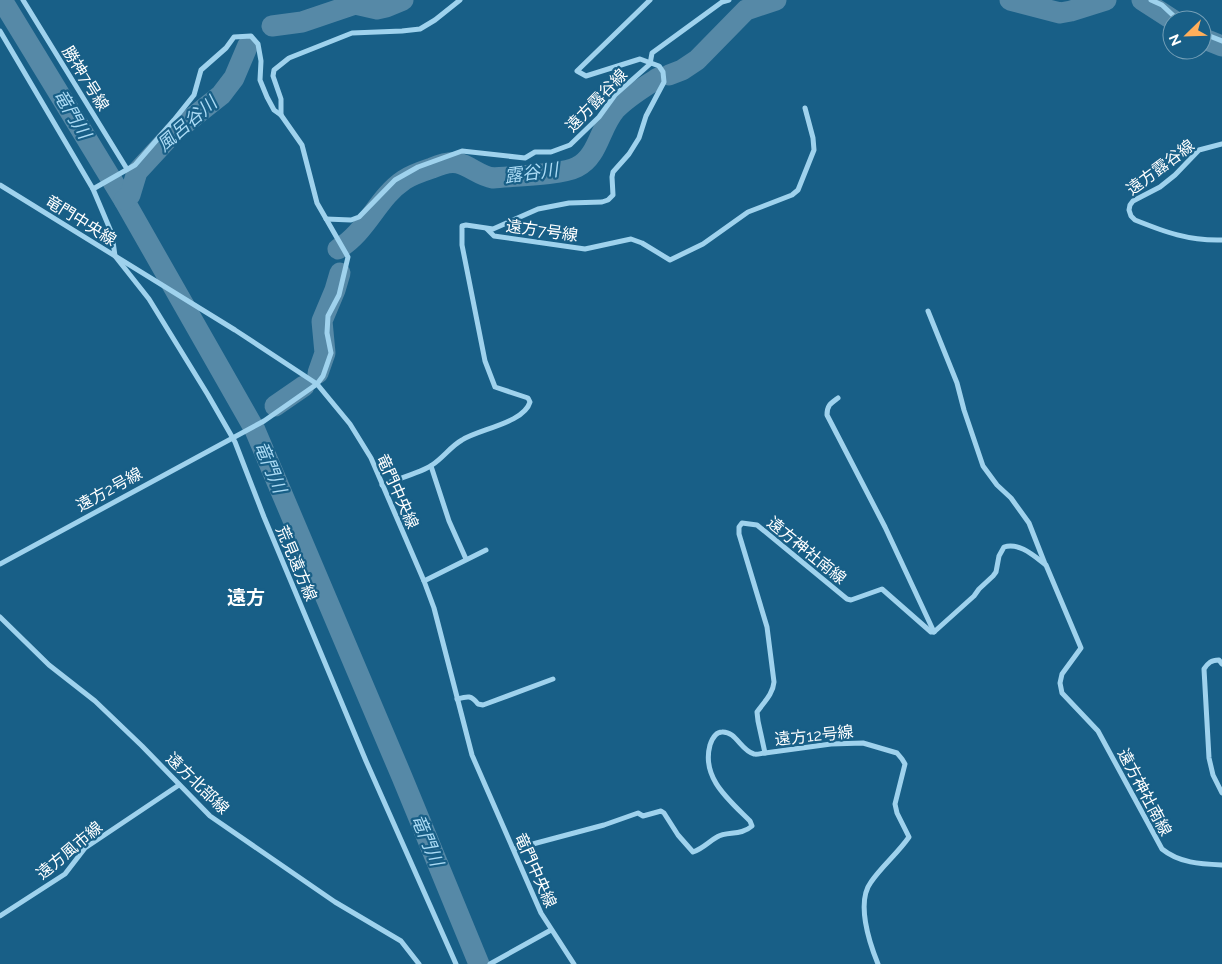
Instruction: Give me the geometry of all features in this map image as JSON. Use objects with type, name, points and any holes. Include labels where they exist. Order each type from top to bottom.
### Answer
[{"type":"street","name":"勝神7号線","points":[[23,0],[126,170]]},
{"type":"street","points":[[281,115],[281,99],[272,76],[274,70],[288,58],[352,33],[420,29],[435,20],[460,0]]},
{"type":"street","points":[[486,228],[493,229],[538,208],[569,203],[602,202],[608,200],[612,195],[613,172],[629,154],[638,138],[646,116],[664,82],[662,72],[659,66],[640,59],[586,76],[577,71],[650,0]]},
{"type":"street","name":"遠方露谷線","points":[[326,219],[351,220],[359,217],[395,180],[418,167],[462,151],[525,158],[535,152],[551,152],[570,145],[600,118],[615,95],[650,64],[652,53],[722,2],[730,0]]},
{"type":"street","points":[[1151,0],[1167,10]]},
{"type":"street","name":"荒見遠方線","points":[[0,30],[94,189],[112,234],[115,256],[149,299],[235,442],[271,534],[366,761],[456,964]]},
{"type":"street","points":[[94,189],[135,164],[194,95],[201,70],[226,48],[234,37],[251,36],[258,44],[261,61],[260,80],[267,97],[274,110],[281,115],[302,145],[317,203],[348,256],[339,295],[326,323],[331,353],[323,376],[317,384]]},
{"type":"street","name":"遠方7号線","points":[[382,485],[431,466],[461,440],[509,421],[524,412],[529,406],[528,398],[495,387],[485,360],[470,292],[461,233],[462,226],[486,228],[494,236],[585,249],[631,239],[642,243],[670,260],[703,244],[748,212],[792,195],[798,190],[814,150],[813,138],[804,108]]},
{"type":"street","name":"遠方露谷線","points":[[1222,144],[1199,150],[1175,175],[1160,187],[1133,201],[1129,210],[1135,220],[1178,236],[1203,241],[1222,240]]},
{"type":"street","name":"竜門中央線","points":[[0,185],[220,320],[317,384],[350,424],[371,458],[434,608],[472,755],[541,913],[574,964]]},
{"type":"street","points":[[928,311],[957,383],[983,466],[997,485],[1011,498],[1029,523],[1046,565]]},
{"type":"street","name":"遠方2号線","points":[[0,564],[264,420],[317,384]]},
{"type":"street","points":[[838,398],[830,404],[827,409],[827,415],[885,527],[934,632],[993,576],[1004,547],[1010,545],[1020,547],[1046,565]]},
{"type":"street","points":[[431,466],[449,521],[466,559]]},
{"type":"street","name":"遠方神社南線","points":[[765,753],[757,712],[773,689],[772,659],[767,627],[739,534],[739,527],[742,523],[757,525],[847,599],[851,600],[882,589],[931,632],[934,632]]},
{"type":"street","points":[[424,581],[486,550]]},
{"type":"street","name":"遠方神社南線","points":[[1046,565],[1081,648],[1062,674],[1060,683],[1062,693],[1098,731],[1162,849],[1171,856],[1200,864],[1222,865]]},
{"type":"street","name":"遠方北部線","points":[[0,617],[49,665],[95,702],[136,739],[210,816],[335,902],[401,941],[419,964]]},
{"type":"street","points":[[1222,664],[1219,660],[1213,660],[1208,663],[1204,670],[1209,758],[1213,775],[1222,793]]},
{"type":"street","points":[[457,699],[469,696],[473,697],[478,704],[483,705],[553,679]]},
{"type":"street","points":[[514,849],[604,826],[638,812],[644,816],[661,812],[664,813],[678,835],[693,852],[703,848],[718,836],[734,834],[752,826],[750,821],[719,790],[713,777],[709,764],[709,749],[715,735],[722,732],[730,733],[750,752],[755,754],[765,753]]},
{"type":"street","name":"遠方12号線","points":[[765,753],[831,744],[863,743],[897,753],[905,764],[895,804],[909,837],[870,882],[864,894],[863,904],[871,948],[878,964]]},
{"type":"street","name":"遠方風市線","points":[[0,916],[65,874],[85,848],[179,785]]},
{"type":"street","points":[[490,964],[551,930]]},
{"type":"waterway","name":"竜門川","points":[[2,0],[124,200],[255,430],[479,964]]},
{"type":"waterway","name":"風呂谷川","points":[[272,26],[302,22],[355,4],[377,9],[403,0]]},
{"type":"waterway","name":"露谷川","points":[[669,75],[682,70],[697,60],[746,10],[776,0]]},
{"type":"waterway","name":"露谷川","points":[[1010,0],[1060,13],[1106,0]]},
{"type":"waterway","name":"露谷川","points":[[1142,0],[1162,13]]},
{"type":"waterway","name":"露谷川","points":[[1212,42],[1222,46]]},
{"type":"waterway","name":"風呂谷川","points":[[124,200],[130,195],[137,172],[173,133],[221,95],[234,78],[248,45]]},
{"type":"waterway","name":"露谷川","points":[[338,249],[357,234],[395,187],[417,173],[448,163],[458,163],[493,178],[560,172],[577,167],[590,156],[615,110],[658,78]]},
{"type":"waterway","name":"露谷川","points":[[318,373],[325,353],[322,321],[340,273]]},
{"type":"waterway","name":"露谷川","points":[[275,406],[304,386]]},
{"type":"district","name":"遠方","points":[[246,597]]}]
